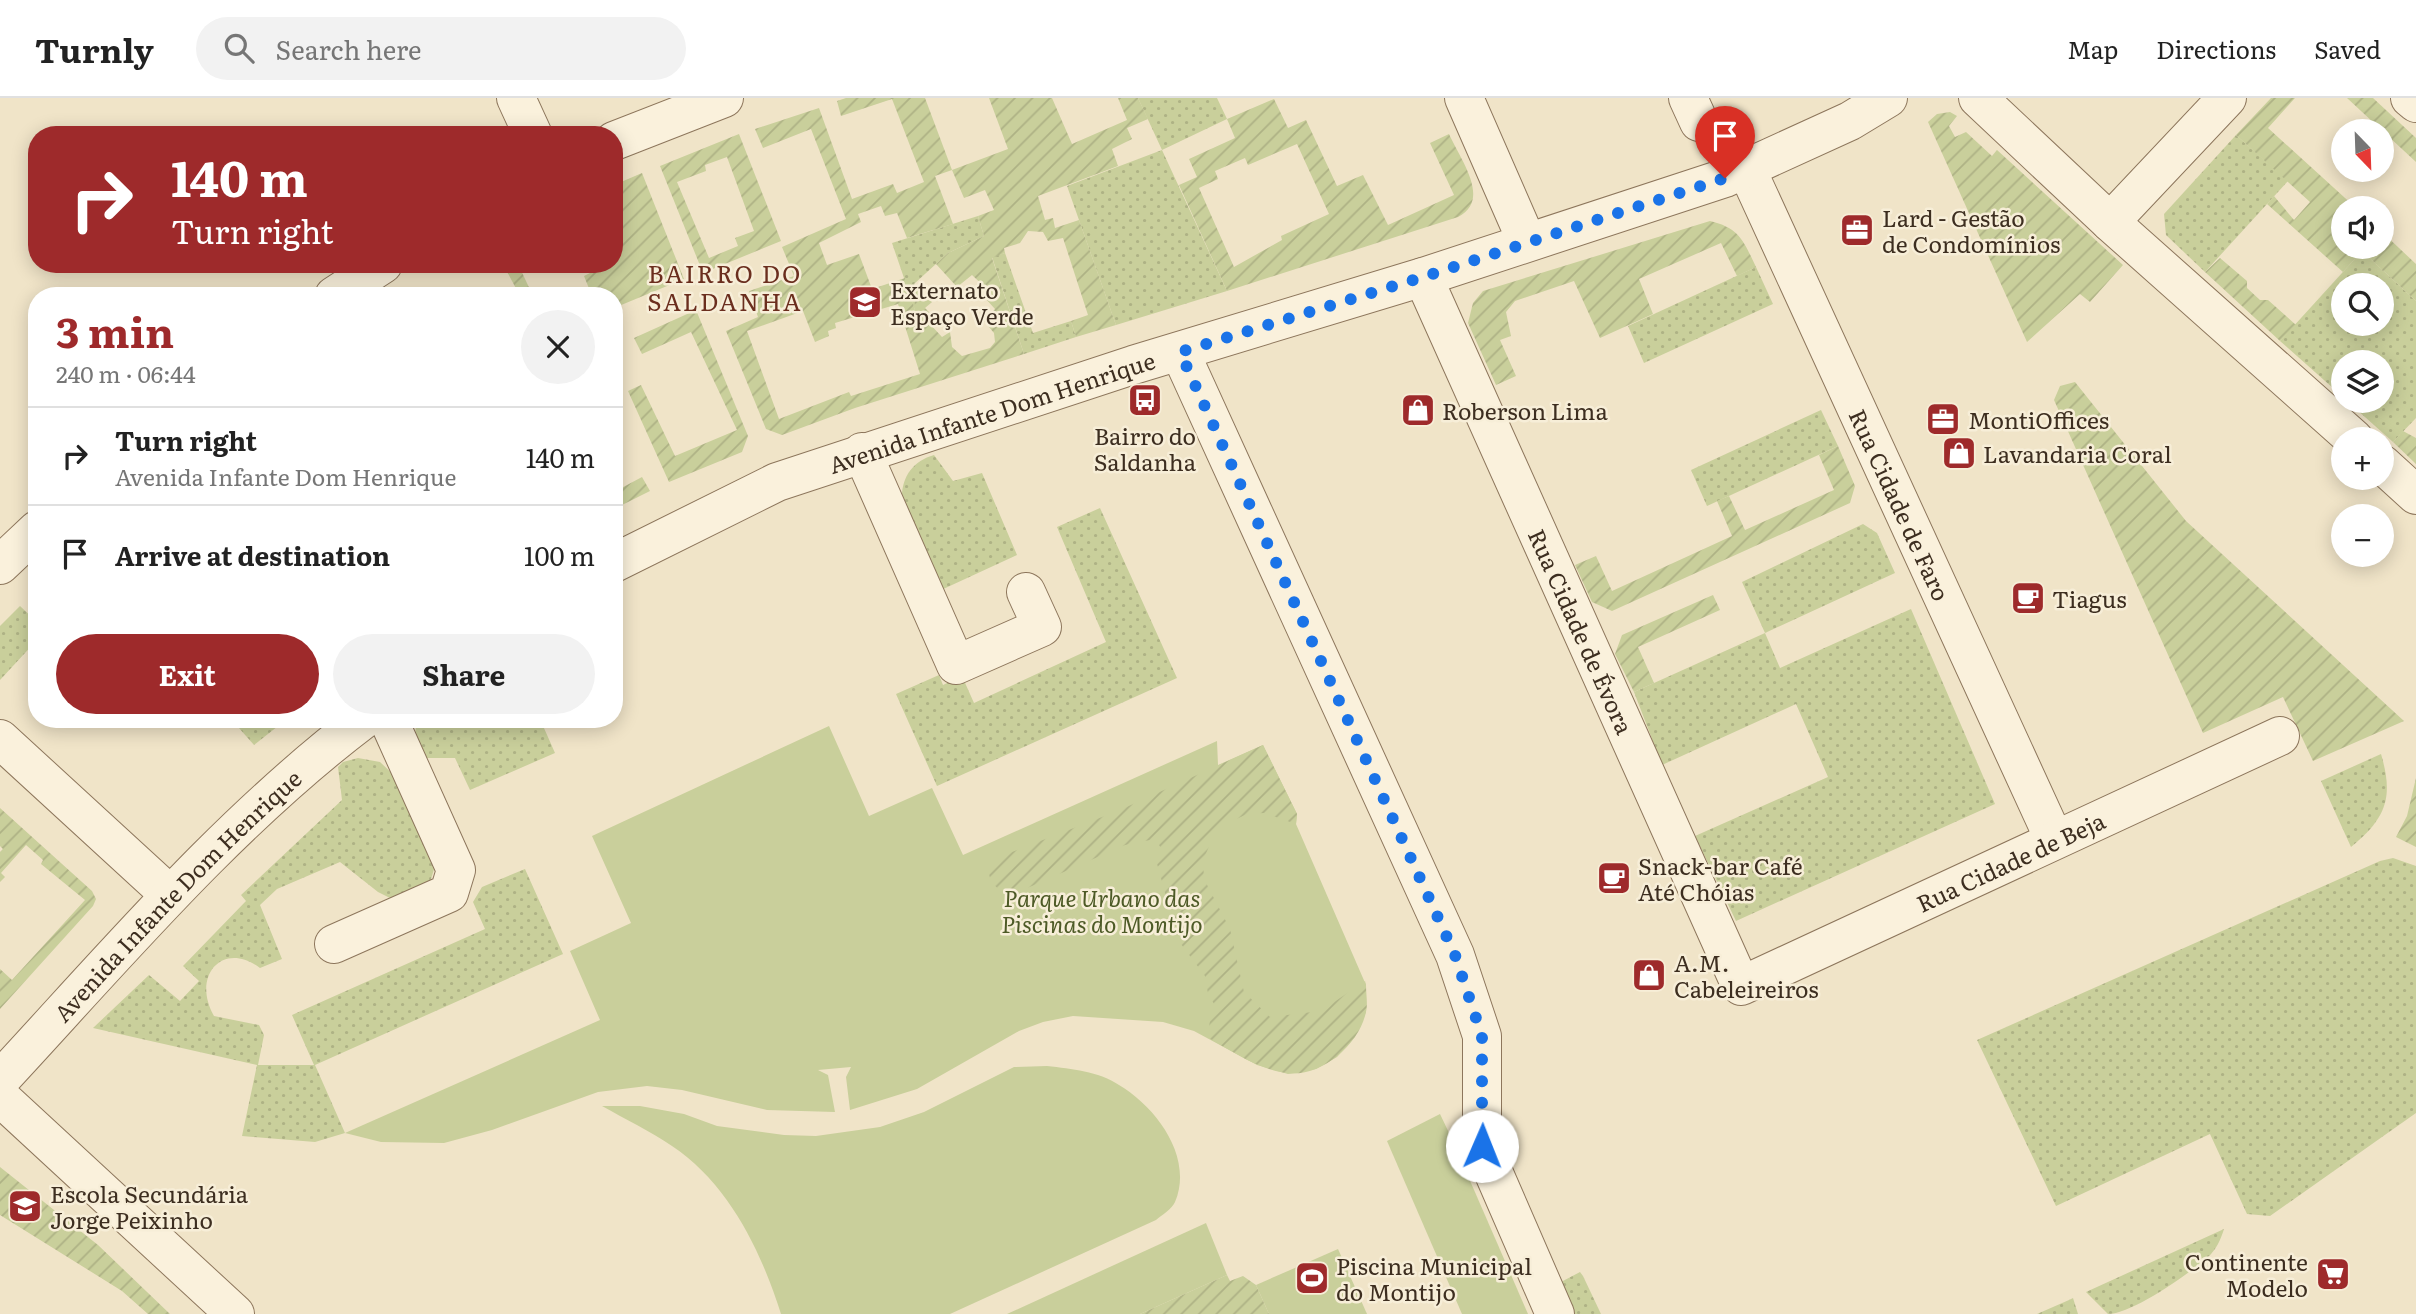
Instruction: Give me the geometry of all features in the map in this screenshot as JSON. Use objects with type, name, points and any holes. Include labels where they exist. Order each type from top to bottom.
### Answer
[{"type":"street","points":[[516,98],[529,126]]},
{"type":"street","points":[[623,137],[724,98]]},
{"type":"street","points":[[1464,98],[1527,242]]},
{"type":"street","name":"Avenida Infante Dom Henrique","points":[[623,558],[776,482],[862,452],[1423,277],[1747,170],[1850,121],[1888,98]]},
{"type":"street","points":[[1978,98],[2110,222],[2341,427]]},
{"type":"street","points":[[2110,222],[2227,98]]},
{"type":"street","points":[[2410,98],[2416,103]]},
{"type":"street","name":"Rua Cidade de Faro","points":[[1747,170],[2054,839]]},
{"type":"street","points":[[348,287],[369,273]]},
{"type":"street","name":"Rua Cidade de Évora","points":[[1423,277],[1741,986]]},
{"type":"street","points":[[1180,352],[1455,955],[1482,1036],[1482,1146],[1555,1314]]},
{"type":"street","points":[[862,452],[956,665],[1042,627],[1026,592]]},
{"type":"street","points":[[2394,475],[2416,495]]},
{"type":"street","points":[[0,565],[28,539]]},
{"type":"street","name":"Avenida Infante Dom Henrique","points":[[0,1080],[170,895],[251,814],[353,728]]},
{"type":"street","points":[[334,944],[449,893],[456,870],[392,728]]},
{"type":"street","name":"Rua Cidade de Beja","points":[[1741,986],[2280,736]]},
{"type":"street","points":[[0,739],[170,895]]},
{"type":"street","points":[[0,1097],[235,1314]]},
{"type":"green space","points":[[846,98],[925,98],[952,170],[1008,149],[989,98],[1052,98],[1072,144],[1127,120],[1118,98],[1138,98],[1148,119],[1127,128],[1132,139],[1112,149],[1118,166],[1038,196],[1045,220],[1053,218],[1055,228],[1079,220],[1116,325],[1076,337],[1071,321],[1088,315],[1063,238],[1048,241],[1043,232],[1028,231],[1020,243],[1004,248],[1005,253],[992,258],[1024,354],[855,408],[782,435],[766,429],[726,331],[758,317],[749,291],[794,276],[782,247],[846,219],[811,129],[763,148],[755,129],[819,108],[852,199],[893,184],[897,193],[924,182],[892,99],[841,116],[837,101]],"holes":[[[952,170],[964,198],[985,190],[994,210],[978,216],[984,236],[948,253],[936,264],[957,287],[972,275],[990,292],[985,298],[995,309],[984,321],[994,333],[995,342],[990,348],[962,356],[952,347],[950,332],[942,337],[929,323],[935,318],[925,308],[932,302],[914,284],[915,310],[905,278],[872,289],[859,254],[827,265],[819,243],[861,222],[858,214],[881,206],[885,216],[897,213],[907,238],[953,224],[935,176]],[[898,304],[920,374],[851,396],[849,392],[779,419],[747,331],[803,311],[815,342],[829,336],[828,331],[836,328],[835,323]]]},
{"type":"green space","points":[[1138,98],[1217,98],[1227,119],[1162,150]]},
{"type":"green space","points":[[2271,98],[2295,98],[2268,128],[2343,196],[2331,196],[2331,259],[2355,259],[2343,272],[2267,204],[2274,196],[2294,220],[2310,202],[2236,135]]},
{"type":"green space","points":[[2347,98],[2373,98],[2416,138],[2416,162],[2394,142],[2394,119],[2370,119]]},
{"type":"green space","points":[[1274,99],[1288,128],[1306,120],[1337,186],[1363,175],[1388,225],[1454,195],[1430,143],[1449,134],[1470,178],[1472,200],[1468,210],[1458,217],[1227,291],[1179,185],[1197,177],[1189,159],[1235,138],[1227,119]],"holes":[[[1297,144],[1329,214],[1281,236],[1282,240],[1234,267],[1199,188],[1218,179],[1215,171],[1245,158],[1248,165]]]},
{"type":"green space","points":[[1950,112],[1957,116],[1949,126],[1955,137],[1966,132],[1992,156],[1997,150],[2123,265],[2090,302],[2080,294],[2027,342],[1928,122],[1937,114]]},
{"type":"green space","points":[[739,134],[781,241],[703,273],[660,166]],"holes":[[[727,157],[754,231],[735,238],[738,246],[709,258],[677,182],[706,171],[705,165]]]},
{"type":"green space","points":[[2236,135],[2288,181],[2205,272],[2166,235],[2164,214]]},
{"type":"green space","points":[[1162,150],[1227,291],[1116,325],[1067,186]]},
{"type":"green space","points":[[642,173],[684,279],[623,304],[623,287],[588,287],[584,276],[590,273],[623,273],[623,181]]},
{"type":"green space","points":[[978,216],[984,236],[948,253],[914,284],[916,313],[892,243]]},
{"type":"green space","points":[[1710,221],[1728,228],[1740,237],[1756,267],[1737,276],[1721,243],[1639,279],[1653,314],[1600,338],[1574,281],[1515,301],[1506,312],[1511,336],[1500,340],[1516,376],[1496,385],[1468,323],[1473,303],[1483,291]]},
{"type":"green space","points":[[2394,243],[2416,264],[2416,301],[2394,281],[2394,273],[2386,273],[2371,259],[2394,259]]},
{"type":"green space","points":[[1005,253],[1033,333],[1071,321],[1076,337],[1024,354],[992,257]]},
{"type":"green space","points":[[2220,258],[2247,281],[2247,288],[2260,300],[2268,300],[2296,325],[2280,341],[2205,272]]},
{"type":"green space","points":[[2355,259],[2371,259],[2386,273],[2342,273]]},
{"type":"green space","points":[[1756,267],[1773,304],[1644,363],[1628,326]]},
{"type":"green space","points":[[508,273],[522,273],[529,287],[515,287]]},
{"type":"green space","points":[[2394,281],[2416,301],[2416,418],[2394,441],[2394,427],[2376,427],[2360,413],[2394,413],[2394,350],[2331,350],[2331,386],[2280,341],[2331,285],[2331,336],[2394,336]]},
{"type":"green space","points":[[696,310],[748,436],[742,452],[669,482],[628,391],[641,385],[675,456],[737,430],[691,332],[642,354],[634,338]]},
{"type":"green space","points":[[2075,382],[2186,521],[2404,721],[2313,761],[2283,697],[2203,733],[2054,400],[2060,386]]},
{"type":"green space","points":[[1821,410],[1838,446],[1707,506],[1691,470]]},
{"type":"green space","points":[[2403,431],[2416,438],[2416,464],[2394,443]]},
{"type":"green space","points":[[1838,446],[1855,486],[1850,503],[1612,611],[1592,602],[1575,565],[1596,556],[1612,591],[1732,536],[1717,501],[1729,496],[1745,530],[1834,490],[1819,455]]},
{"type":"green space","points":[[934,455],[953,481],[982,473],[1017,555],[939,591],[902,500],[904,484],[910,471],[920,461]]},
{"type":"green space","points":[[642,477],[650,491],[623,504],[623,487]]},
{"type":"green space","points":[[1100,508],[1177,678],[937,786],[896,694],[939,675],[943,685],[962,676],[974,703],[1106,642],[1057,527]]},
{"type":"green space","points":[[1863,524],[1877,533],[1895,573],[1765,633],[1742,582]]},
{"type":"green space","points":[[1713,595],[1720,610],[1638,647],[1654,683],[1634,692],[1615,654],[1622,635]]},
{"type":"green space","points":[[20,606],[28,614],[28,650],[0,680],[0,626]]},
{"type":"green space","points":[[1911,609],[1995,804],[1736,921],[1695,836],[1828,777],[1796,704],[1662,765],[1634,692],[1765,633],[1780,668]]},
{"type":"green space","name":"Parque Urbano das Piscinas do Montijo","points":[[829,726],[869,816],[932,788],[963,855],[1217,741],[1218,765],[1263,745],[1297,814],[1296,824],[1366,985],[1366,1012],[1355,1037],[1337,1057],[1316,1069],[1288,1074],[1257,1065],[1194,1031],[1163,1022],[1073,1016],[1043,1022],[1019,1031],[917,1089],[850,1110],[846,1077],[851,1067],[818,1070],[828,1075],[835,1112],[767,1110],[682,1090],[647,1086],[598,1092],[492,1130],[444,1143],[381,1142],[345,1133],[600,1020],[570,951],[631,923],[592,836]]},
{"type":"green space","points":[[239,728],[276,728],[254,745]]},
{"type":"green space","points":[[416,728],[544,728],[555,753],[470,790],[455,758],[421,758]]},
{"type":"green space","points":[[1263,745],[1297,814],[1296,824],[1264,813],[1247,814],[1226,824],[1212,840],[1203,860],[1204,879],[1230,929],[1244,992],[1270,1017],[1321,1011],[1365,981],[1366,985],[1366,1012],[1362,1024],[1347,1047],[1325,1065],[1299,1073],[1265,1068],[1207,1037],[1210,1021],[1219,1012],[1208,994],[1205,976],[1178,940],[1156,860],[1163,851],[1155,839],[1125,845],[1007,897],[991,882],[988,870],[1012,852],[1120,810]]},
{"type":"green space","points":[[2381,754],[2387,783],[2384,806],[2372,826],[2351,847],[2321,781]]},
{"type":"green space","points":[[358,758],[380,762],[397,778],[436,863],[430,882],[394,900],[378,892],[340,862],[277,889],[260,905],[282,959],[260,968],[246,960],[223,960],[215,966],[206,988],[214,1016],[259,1025],[264,1035],[258,1065],[314,1065],[292,1015],[485,929],[473,902],[482,887],[525,869],[563,954],[315,1065],[345,1133],[315,1142],[242,1136],[257,1065],[93,1028],[149,975],[180,1001],[199,981],[183,966],[246,901],[241,895],[342,800],[338,767],[343,762]]},
{"type":"green space","points":[[2416,778],[2416,847],[2396,837],[2407,816]]},
{"type":"green space","points":[[0,808],[92,891],[96,899],[93,906],[0,1009],[0,969],[12,980],[85,900],[41,864],[43,860],[26,845],[1,873],[5,877],[0,882],[0,852],[3,849],[0,846]]},
{"type":"green space","points":[[2393,858],[2416,866],[2416,1113],[2270,1216],[2247,1214],[2210,1134],[2056,1206],[1977,1040],[2380,861]]},
{"type":"green space","points":[[1047,1066],[1084,1071],[1102,1077],[1133,1094],[1146,1106],[1168,1135],[1175,1151],[1180,1185],[1175,1202],[1156,1220],[950,1314],[781,1314],[753,1243],[726,1199],[710,1179],[672,1146],[602,1106],[640,1106],[684,1114],[717,1126],[784,1135],[816,1136],[880,1127],[924,1112],[1014,1067]]},
{"type":"green space","points":[[1440,1114],[1528,1314],[1462,1314],[1387,1141]]},
{"type":"green space","points":[[0,1167],[98,1245],[170,1314],[148,1314],[122,1291],[0,1215]]},
{"type":"green space","points":[[1206,1223],[1227,1275],[1140,1314],[1007,1314]]},
{"type":"green space","points":[[2224,1229],[2218,1244],[2208,1257],[2174,1283],[2131,1307],[2108,1314],[2086,1292]]},
{"type":"green space","name":"Piscina Municipal do Montijo","points":[[1338,1249],[1367,1314],[1269,1314],[1256,1285]]},
{"type":"green space","points":[[1580,1272],[1601,1314],[1572,1314],[1561,1282]]},
{"type":"green space","points":[[1227,1275],[1230,1281],[1243,1276],[1256,1285],[1269,1314],[1140,1314]]},
{"type":"green space","points":[[2073,1298],[2078,1314],[2037,1314],[2069,1300]]},
{"type":"place","name":"Lard - Gestão de Condomínios","points":[[1857,230]]},
{"type":"place","name":"Externato Espaço Verde","points":[[865,302]]},
{"type":"place","name":"Bairro do Saldanha","points":[[1145,400]]},
{"type":"place","name":"Roberson Lima","points":[[1418,410]]},
{"type":"place","name":"MontiOffices","points":[[1943,419]]},
{"type":"place","name":"Lavandaria Coral","points":[[1959,453]]},
{"type":"place","name":"Tiagus","points":[[2028,598]]},
{"type":"place","name":"Snack-bar Café Até Chóias","points":[[1614,878]]},
{"type":"place","name":"A.M. Cabeleireiros","points":[[1649,975]]},
{"type":"place","name":"Escola Secundária Jorge Peixinho","points":[[25,1206]]},
{"type":"place","name":"Continente Modelo","points":[[2333,1274]]},
{"type":"place","name":"Piscina Municipal do Montijo","points":[[1312,1278]]},
{"type":"district","name":"BAIRRO DO SALDANHA","points":[[725,286]]},
{"type":"route","points":[[1482,1146],[1482,1036],[1455,955],[1180,352],[1423,277],[1725,178]]}]
